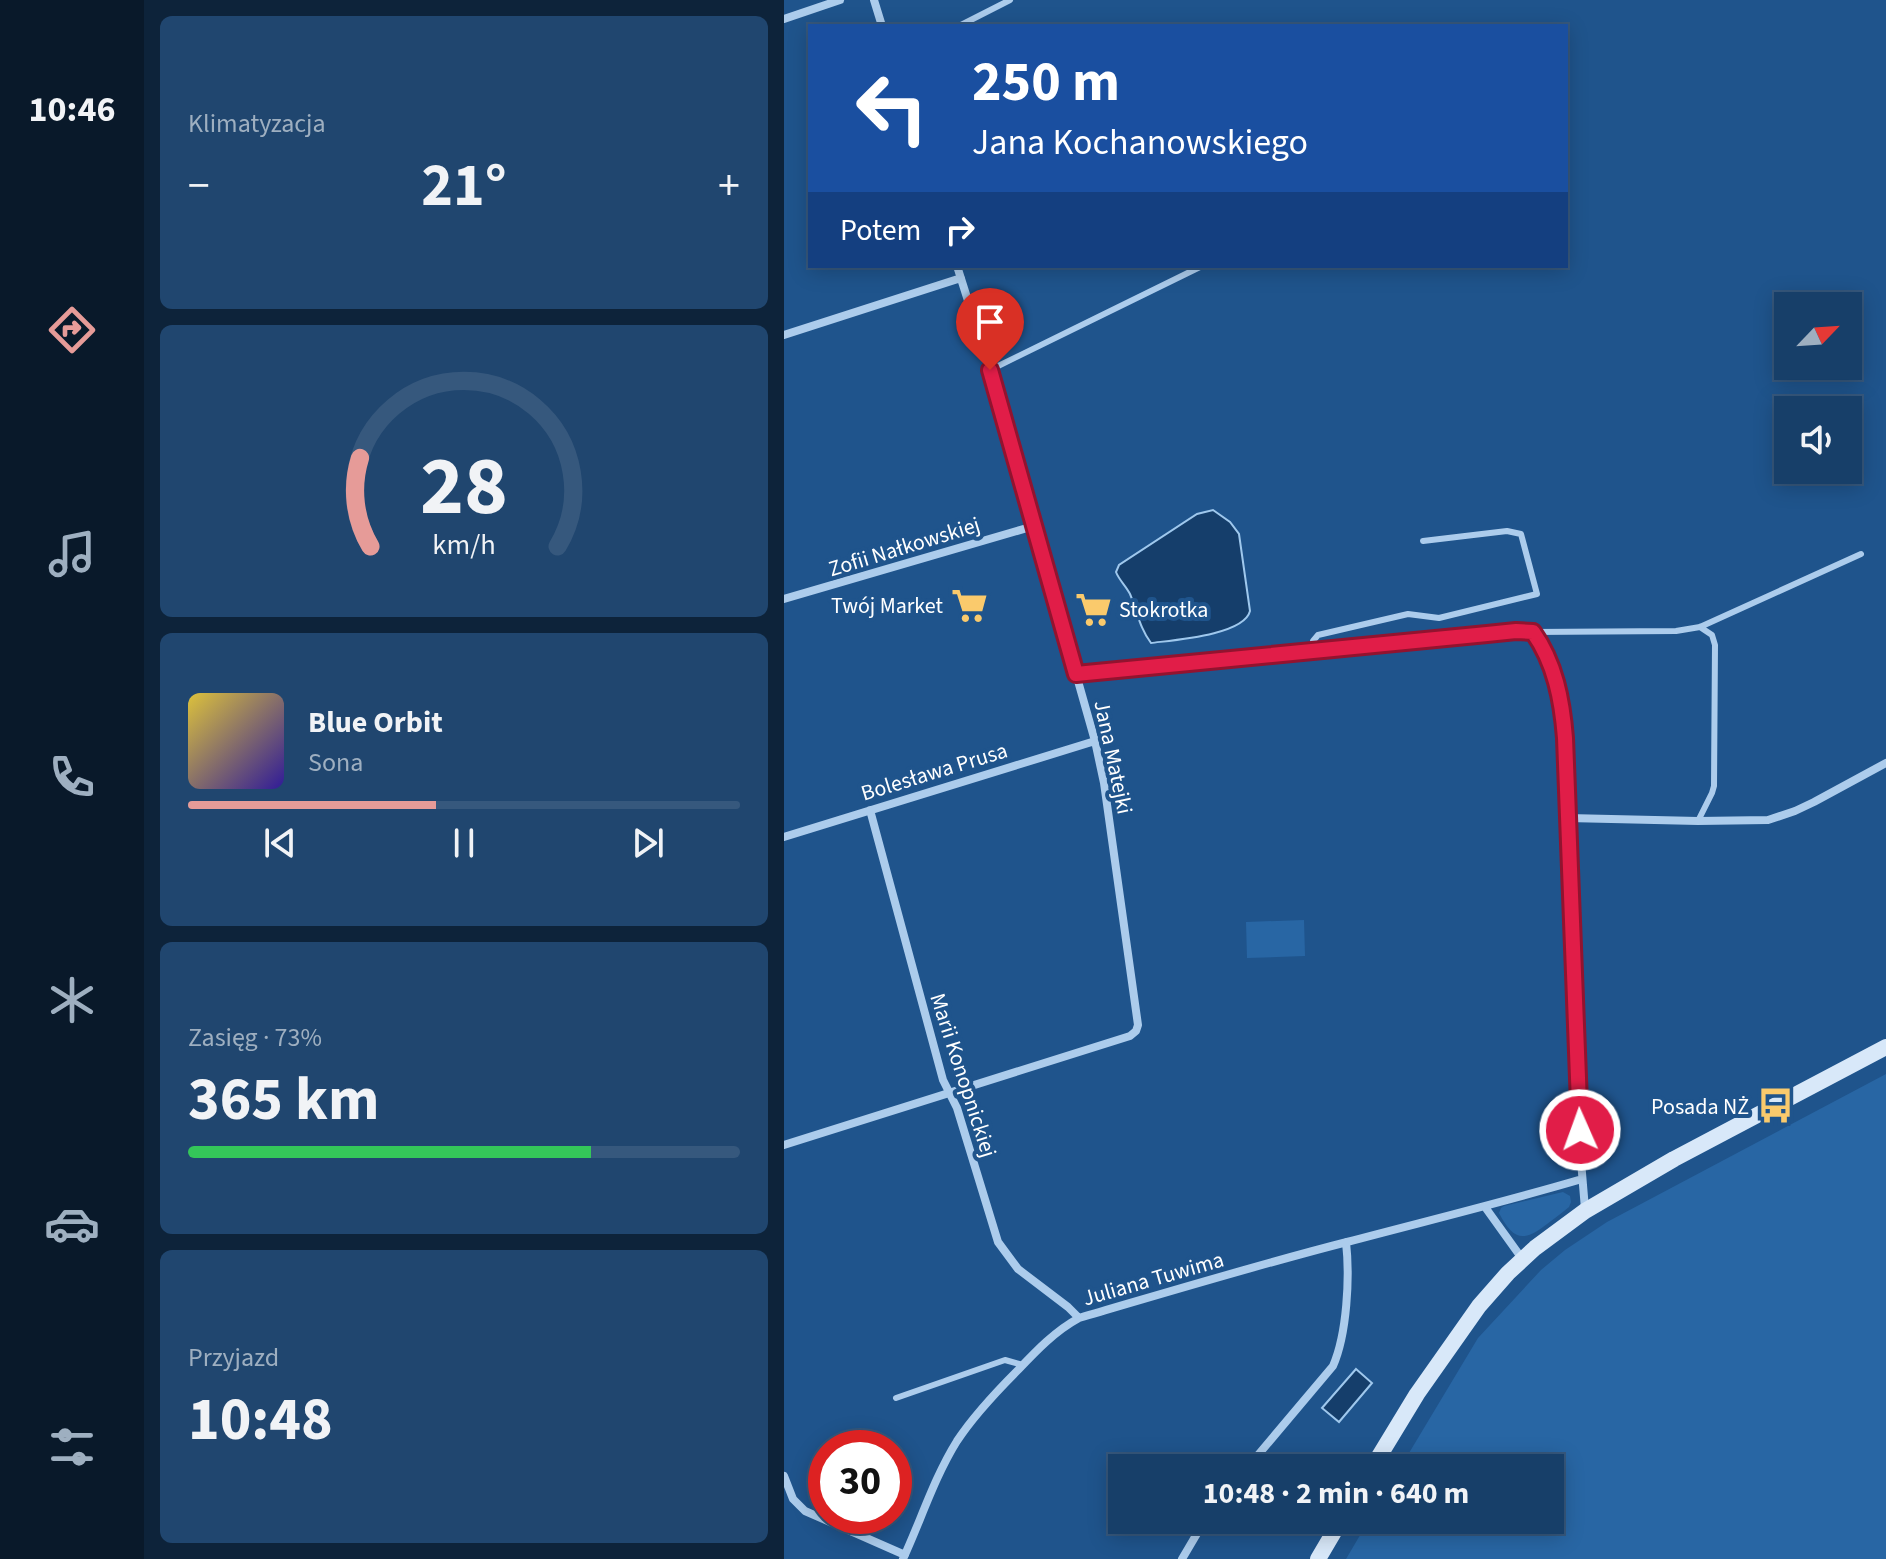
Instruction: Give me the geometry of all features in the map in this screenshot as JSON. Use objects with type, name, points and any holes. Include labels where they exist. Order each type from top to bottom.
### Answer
[{"type":"main road","points":[[1380,1454],[1473,1314],[1508,1273],[1543,1242],[1585,1211],[1674,1159],[1886,1047]]},
{"type":"main road","points":[[1318,1559],[1333,1534]]},
{"type":"street","points":[[784,19],[840,0]]},
{"type":"street","points":[[874,0],[881,24]]},
{"type":"street","name":"Jana Matejki","points":[[950,1093],[1130,1036],[1136,1031],[1138,1021],[1104,783],[1095,741],[990,370],[958,268]]},
{"type":"street","points":[[784,335],[961,278]]},
{"type":"street","name":"Zofii Nałkowskiej","points":[[784,599],[1034,526]]},
{"type":"street","points":[[1076,674],[1516,631],[1533,632],[1549,660],[1563,705],[1585,1211]]},
{"type":"street","name":"Bolesława Prusa","points":[[784,837],[1095,741]]},
{"type":"street","points":[[1568,818],[1757,821],[1779,817],[1814,802],[1886,763]]},
{"type":"street","name":"Marii Konopnickiej","points":[[870,810],[943,1080],[957,1108],[998,1242],[1018,1269],[1079,1318]]},
{"type":"street","points":[[784,1145],[950,1093]]},
{"type":"street","name":"Juliana Tuwima","points":[[904,1557],[928,1498],[957,1441],[1023,1365],[1052,1336],[1079,1318],[1582,1179]]},
{"type":"street","points":[[1485,1207],[1523,1260]]},
{"type":"street","points":[[1259,1454],[1326,1376],[1337,1356],[1349,1278],[1346,1242]]},
{"type":"street","points":[[784,1476],[793,1499],[805,1511],[904,1557]]},
{"type":"street","points":[[1182,1559],[1197,1534]]},
{"type":"lane","points":[[963,24],[1010,0]]},
{"type":"lane","points":[[990,370],[1198,268]]},
{"type":"lane","points":[[1314,651],[1313,641],[1318,635],[1408,614],[1439,618],[1537,594],[1521,534],[1507,531],[1423,541]]},
{"type":"lane","points":[[1533,632],[1676,631],[1700,627],[1861,554]]},
{"type":"lane","points":[[1698,821],[1714,786],[1715,645],[1712,635],[1700,627]]},
{"type":"lane","points":[[896,1398],[1005,1360],[1023,1365]]},
{"type":"shaded area","points":[[1213,510],[1230,522],[1239,534],[1250,611],[1245,619],[1222,631],[1151,643],[1141,626],[1130,594],[1116,572],[1119,565],[1197,514]]},
{"type":"shaded area","points":[[1304,920],[1305,956],[1247,958],[1246,922]]},
{"type":"shaded area","points":[[1886,1074],[1886,1559],[1346,1559],[1361,1534],[1564,1534],[1564,1454],[1408,1454],[1478,1338],[1541,1270],[1607,1222]]},
{"type":"shaded area","points":[[1563,1192],[1570,1196],[1569,1207],[1529,1235],[1512,1232],[1499,1213],[1504,1206]]},
{"type":"shaded area","points":[[1356,1369],[1372,1383],[1339,1422],[1322,1408]]},
{"type":"place","name":"Twój Market","points":[[969,605]]},
{"type":"place","name":"Stokrotka","points":[[1093,609]]},
{"type":"place","name":"Posada NŻ","points":[[1775,1106]]},
{"type":"route","points":[[990,370],[1076,674],[1516,631],[1533,632],[1549,660],[1563,705],[1580,1130]]}]
